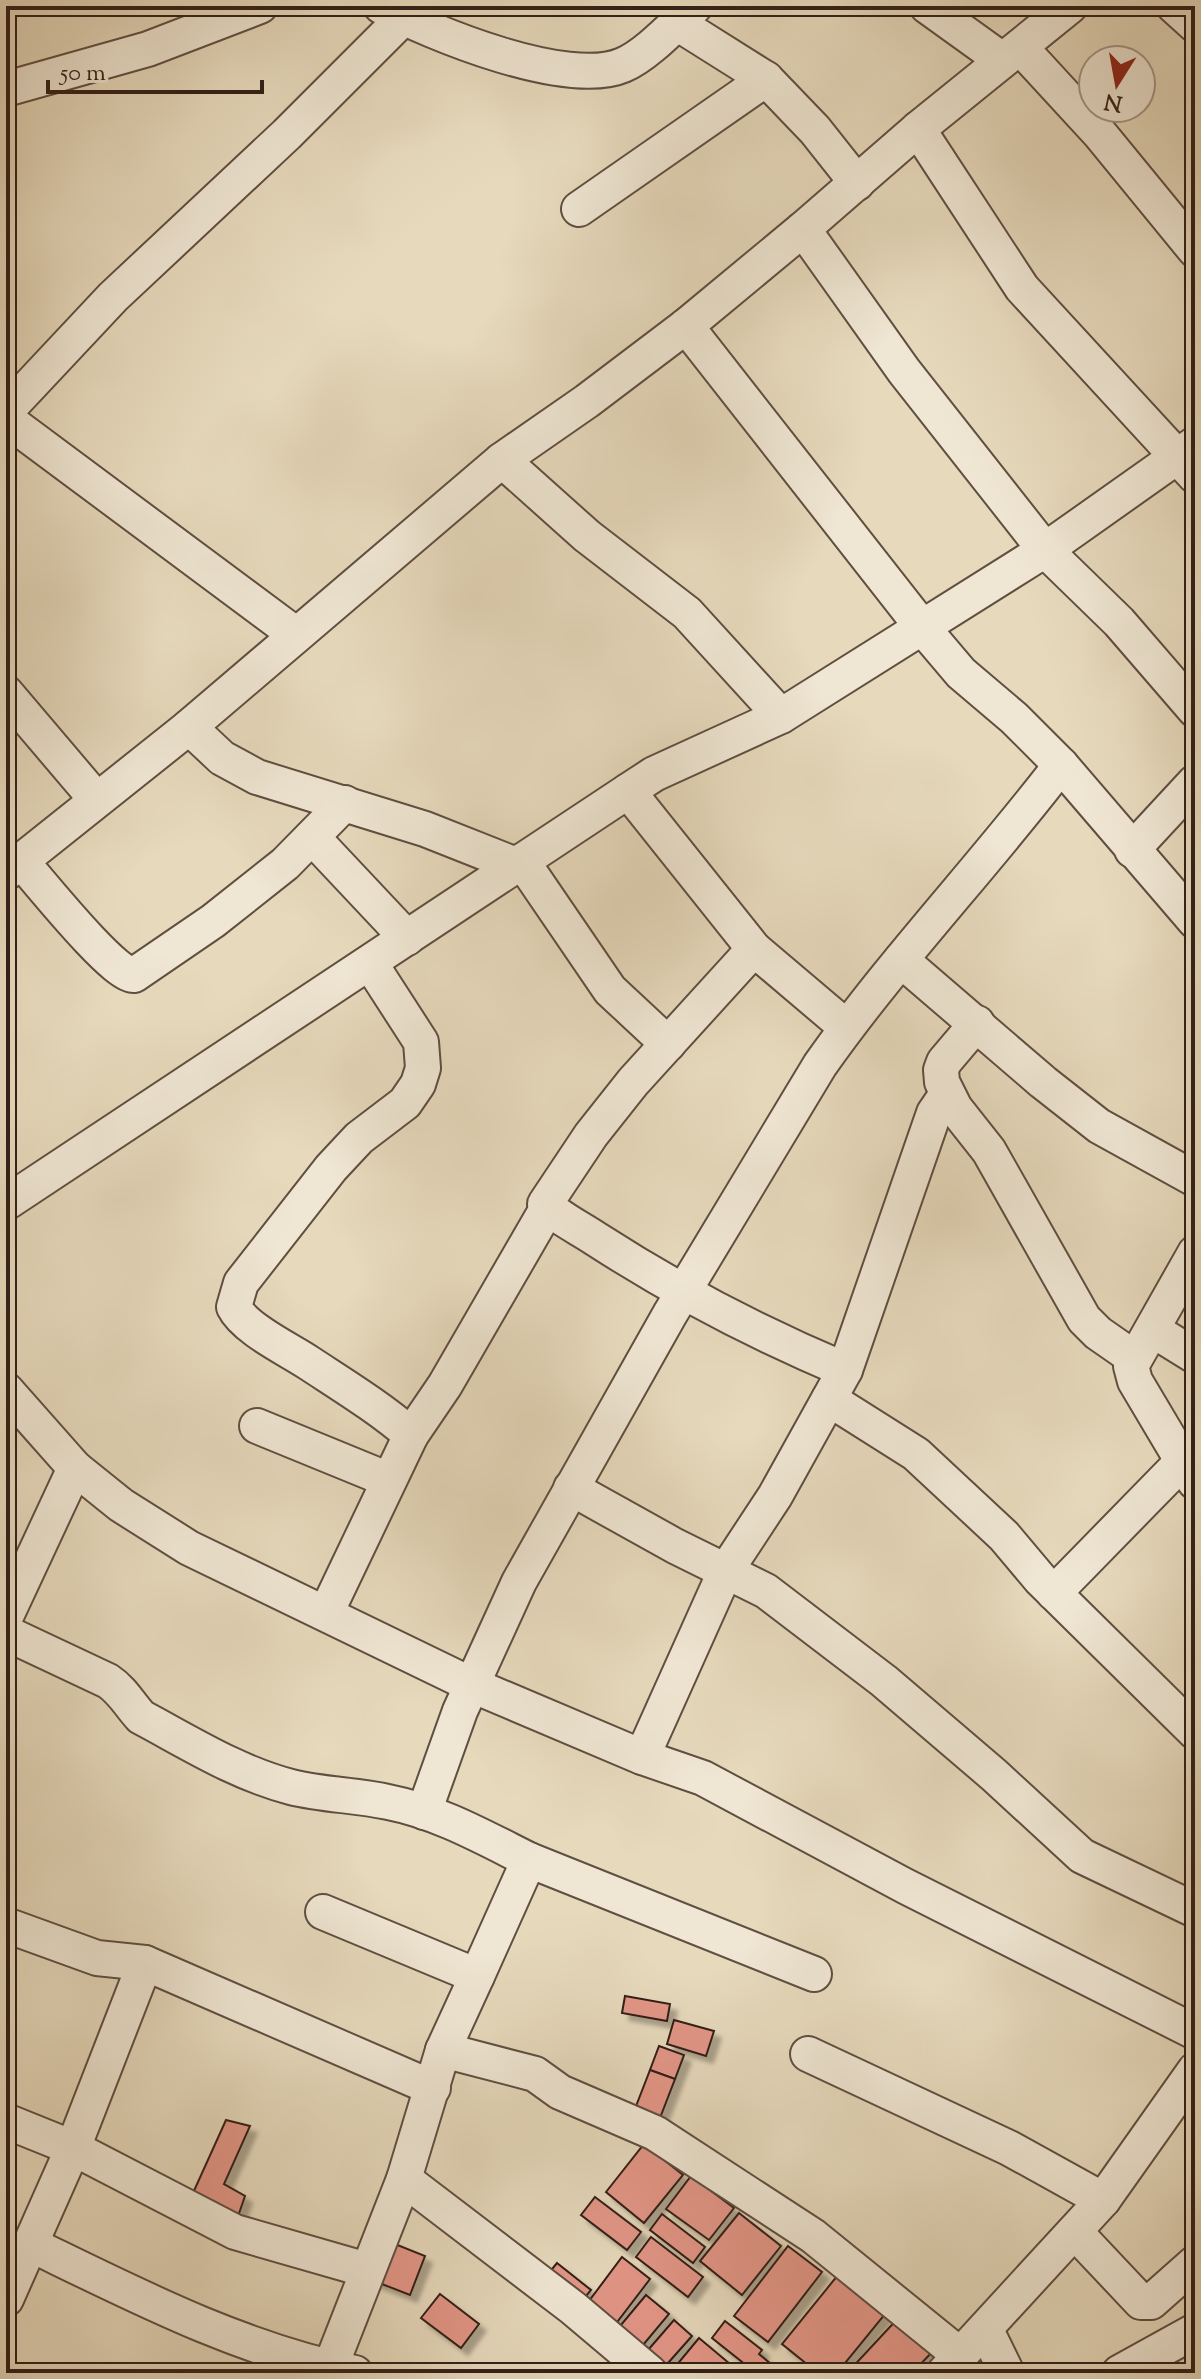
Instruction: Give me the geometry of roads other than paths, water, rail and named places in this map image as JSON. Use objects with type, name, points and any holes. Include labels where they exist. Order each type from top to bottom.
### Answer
[{"type":"street","points":[[6,89],[148,49],[260,6]]},
{"type":"street","points":[[927,6],[1011,54],[1100,134],[1195,250]]},
{"type":"street","points":[[345,803],[285,864],[213,921],[129,976],[14,867],[189,727],[502,460],[686,326],[918,129],[1070,6]]},
{"type":"street","points":[[1174,6],[1195,25]]},
{"type":"street","points":[[6,411],[113,297],[287,134],[392,12],[470,47],[538,64],[579,69],[609,69],[625,65],[686,14],[766,79],[815,130],[857,183]]},
{"type":"street","points":[[579,209],[766,79]]},
{"type":"street","points":[[6,1203],[654,774],[781,716],[1190,459],[1022,288],[918,129]]},
{"type":"street","points":[[803,229],[904,371],[1045,550],[1119,622],[1195,710]]},
{"type":"street","points":[[686,326],[961,673],[1014,718],[1061,765],[1195,921]]},
{"type":"street","points":[[6,419],[295,634]]},
{"type":"street","points":[[502,460],[587,536],[687,613],[781,716]]},
{"type":"street","points":[[6,693],[96,799]]},
{"type":"street","points":[[189,727],[222,758],[257,777],[425,829],[519,863],[610,990],[668,1044]]},
{"type":"street","points":[[424,1812],[472,1685],[519,1582],[683,1291],[820,1065],[846,1027],[1061,765]]},
{"type":"street","points":[[1132,850],[1195,782]]},
{"type":"street","points":[[628,791],[754,949],[846,1027]]},
{"type":"street","points":[[312,837],[407,938]]},
{"type":"street","points":[[326,1613],[411,1435],[445,1385],[548,1207],[547,1200],[591,1135],[754,949]]},
{"type":"street","points":[[901,960],[1099,1126],[1195,1179]]},
{"type":"street","points":[[370,963],[421,1042],[423,1068],[418,1084],[405,1103],[359,1138],[331,1168],[241,1283],[234,1307],[238,1314],[265,1335],[411,1435]]},
{"type":"street","points":[[977,1023],[944,1062],[941,1070],[947,1094],[989,1151],[1084,1319],[1098,1333],[1195,1356]]},
{"type":"street","points":[[642,1757],[725,1572],[775,1496],[837,1385],[934,1113],[947,1094]]},
{"type":"street","points":[[548,1207],[612,1249],[752,1329],[837,1385],[1004,1536],[1054,1593],[1195,1732]]},
{"type":"street","points":[[1054,1593],[1189,1472],[1132,1375],[1131,1366],[1195,1253]]},
{"type":"street","points":[[6,1390],[75,1468],[121,1505],[189,1548],[472,1685],[642,1757],[703,1778],[905,1886],[1195,2032]]},
{"type":"street","points":[[257,1426],[389,1480]]},
{"type":"street","points":[[6,1616],[75,1468]]},
{"type":"street","points":[[571,1488],[766,1591],[884,1681],[994,1775],[1082,1856],[1195,1910]]},
{"type":"street","points":[[6,1633],[108,1681],[124,1692],[141,1717],[235,1767],[290,1787],[387,1802],[459,1824],[529,1860],[814,1974]]},
{"type":"street","points":[[30,2244],[203,2326],[337,2371],[367,2270],[404,2179],[443,2050],[529,1860]]},
{"type":"street","points":[[323,1912],[477,1976]]},
{"type":"street","points":[[6,1925],[97,1958],[145,1963],[433,2088]]},
{"type":"street","points":[[6,2299],[73,2148],[145,1963]]},
{"type":"street","points":[[443,2050],[535,2074],[560,2092],[655,2133],[813,2236],[953,2364],[1103,2200],[1195,2070]]},
{"type":"street","points":[[808,2054],[1009,2148],[1103,2200]]},
{"type":"street","points":[[6,2121],[73,2148],[235,2232],[367,2270]]},
{"type":"street","points":[[404,2179],[562,2299],[650,2373]]},
{"type":"street","points":[[1075,2232],[1146,2304],[1195,2263]]},
{"type":"street","points":[[986,2330],[1007,2373]]},
{"type":"street","points":[[1119,2373],[1195,2331]]}]
